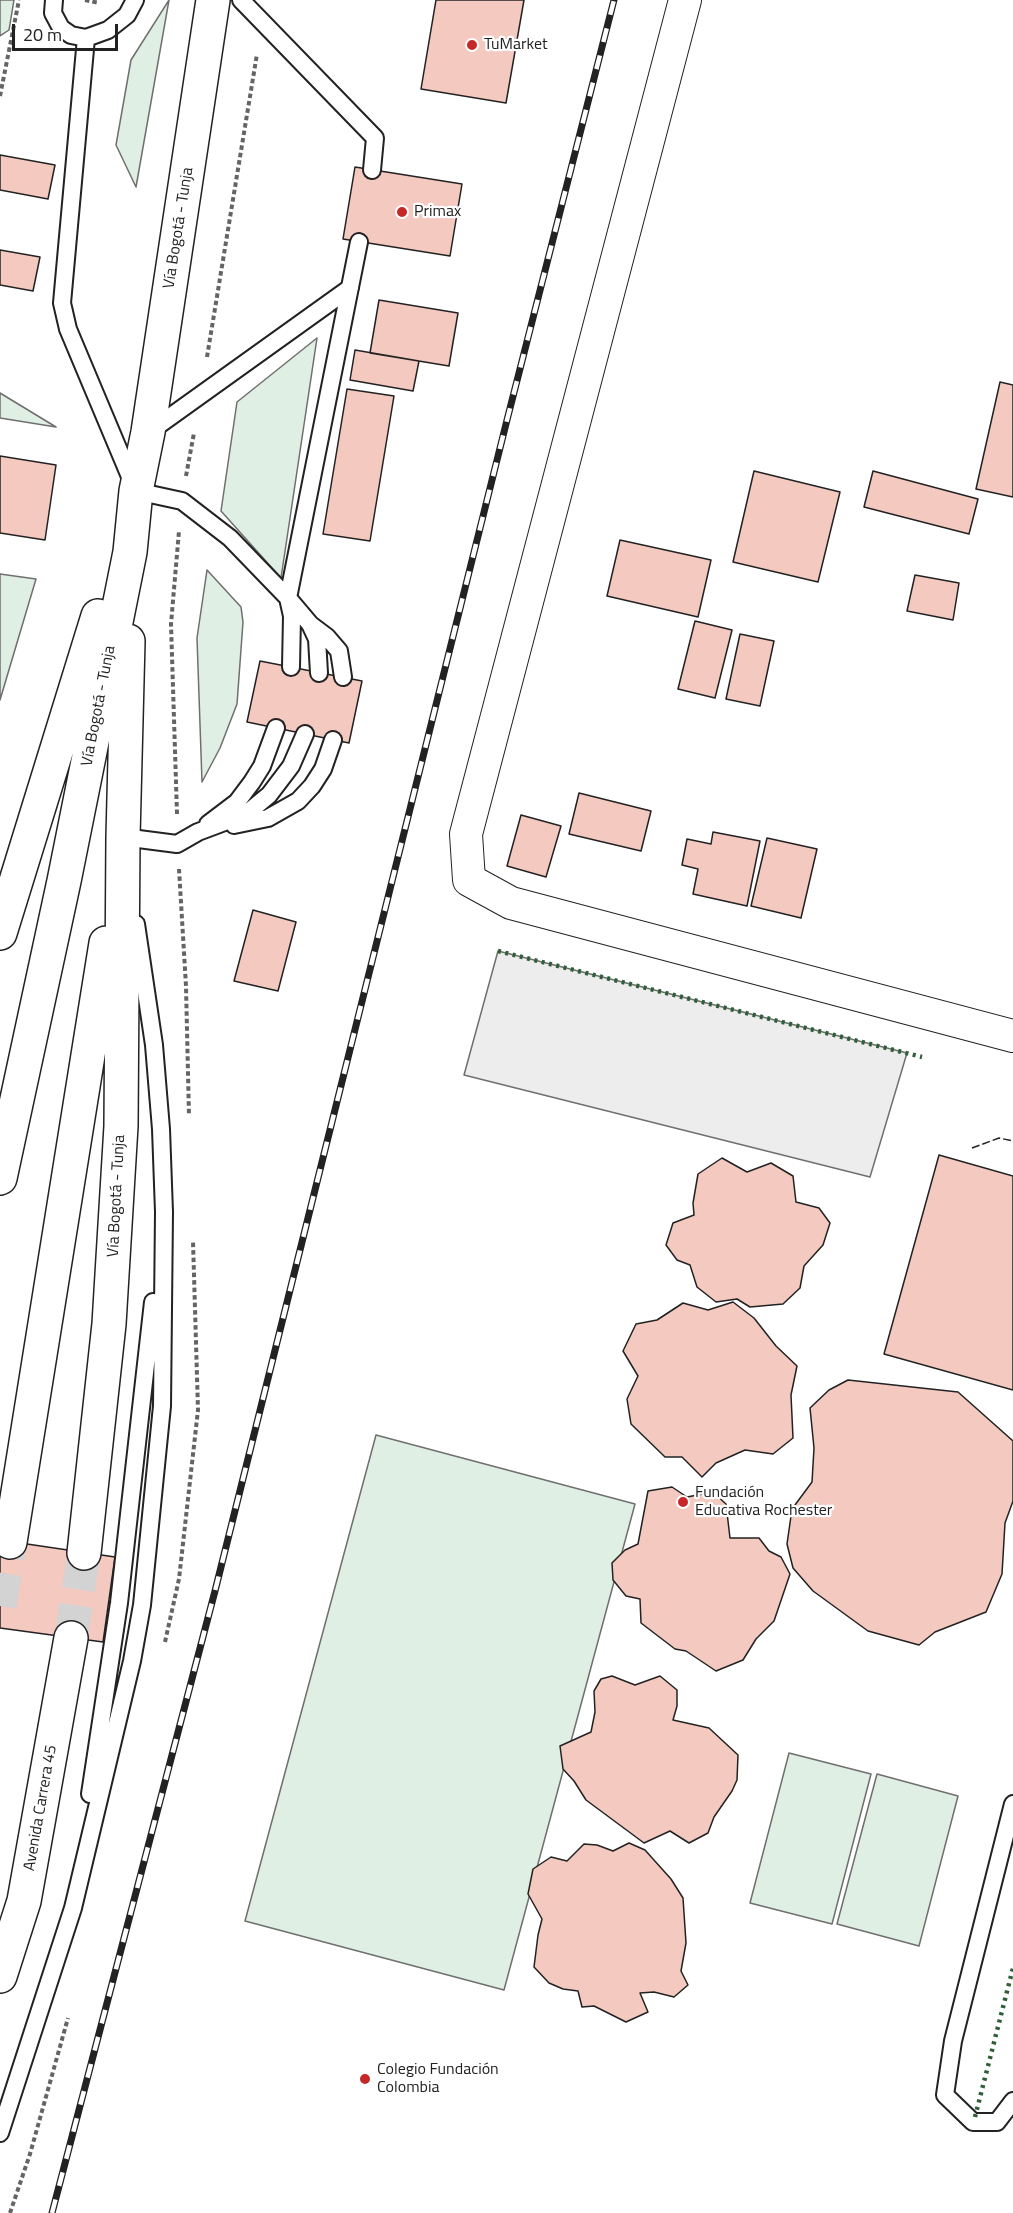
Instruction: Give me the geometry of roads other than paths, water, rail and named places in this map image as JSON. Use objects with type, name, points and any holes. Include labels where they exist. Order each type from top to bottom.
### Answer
[{"type":"highway","name":"Vía Bogotá - Tunja","points":[[0,933],[136,491],[148,432],[213,0]]},
{"type":"highway","name":"Vía Bogotá - Tunja","points":[[84,1552],[109,1324],[121,1126],[123,837],[130,552],[136,491]]},
{"type":"highway","name":"Vía Bogotá - Tunja","points":[[0,1178],[64,881],[130,552]]},
{"type":"highway","name":"Vía Bogotá - Tunja","points":[[10,1542],[123,837]]},
{"type":"highway","name":"Avenida Carrera 45","points":[[0,1976],[24,1901],[71,1638]]},
{"type":"street","points":[[685,0],[466,834],[469,880],[511,903],[1013,1036]]},
{"type":"lane","points":[[54,0],[53,14],[61,28],[71,35],[86,38],[108,30],[127,15],[135,0]]},
{"type":"lane","points":[[241,0],[375,138],[372,170]]},
{"type":"lane","points":[[86,38],[62,303],[68,329],[136,491],[182,501],[230,538],[310,624],[327,637],[339,651],[343,677]]},
{"type":"lane","points":[[291,667],[292,616],[288,598],[359,242]]},
{"type":"lane","points":[[148,432],[350,288]]},
{"type":"lane","points":[[310,624],[317,639],[319,673]]},
{"type":"lane","points":[[198,832],[219,813],[237,802],[262,766],[276,728]]},
{"type":"lane","points":[[0,2133],[73,1908],[132,1661],[142,1605],[162,1407],[164,1212],[161,1129],[154,1045],[123,837],[177,844],[198,832],[246,814],[269,795],[291,766],[305,734]]},
{"type":"lane","points":[[198,832],[267,818],[298,801],[323,769],[333,740]]},
{"type":"lane","points":[[1013,1804],[952,2041],[945,2095],[973,2122],[997,2122],[1013,2101]]},
{"type":"tunnel","points":[[0,1606],[10,1542]]},
{"type":"tunnel","points":[[71,1638],[84,1553]]},
{"type":"railway","points":[[52,2213],[215,1591],[614,0]]},
{"type":"place","name":"TuMarket","points":[[472,45]]},
{"type":"place","name":"Primax","points":[[402,212]]},
{"type":"place","name":"Fundación Educativa Rochester","points":[[683,1502]]},
{"type":"place","name":"Colegio Fundación Colombia","points":[[365,2079]]}]
